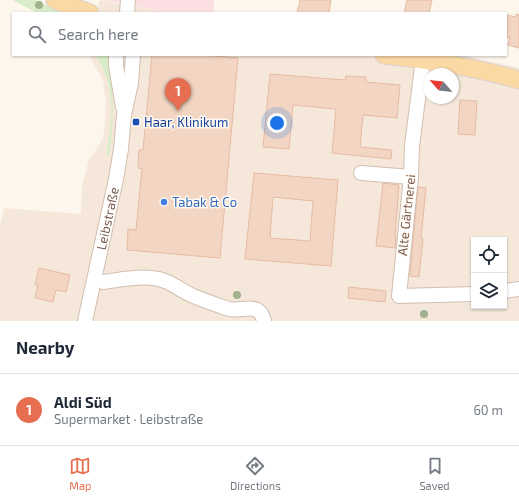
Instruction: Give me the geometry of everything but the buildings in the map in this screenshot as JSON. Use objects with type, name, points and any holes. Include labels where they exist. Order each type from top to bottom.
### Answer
[{"type":"main road","points":[[54,0],[87,12]]},
{"type":"main road","points":[[394,56],[423,59],[482,70],[519,80]]},
{"type":"street","points":[[127,12],[128,0]]},
{"type":"street","name":"Leibstraße","points":[[116,56],[116,66],[124,115]]},
{"type":"street","name":"Leibstraße","points":[[85,321],[116,179],[121,149],[124,115],[131,83],[133,56]]},
{"type":"street","name":"Alte Gärtnerei","points":[[423,59],[412,146],[411,177],[399,296],[471,294]]},
{"type":"street","points":[[361,173],[411,177]]},
{"type":"street","points":[[104,282],[152,277],[161,279],[170,282],[191,294],[231,310],[258,310],[262,314],[264,321]]},
{"type":"street","points":[[507,291],[519,289]]},
{"type":"shaded area","points":[[100,0],[163,12],[96,12]]},
{"type":"shaded area","points":[[104,0],[214,0],[214,12],[163,12]]},
{"type":"shaded area","points":[[90,56],[465,56],[519,68],[519,321],[0,321],[0,226],[4,208],[81,214],[82,185],[89,160],[104,135],[106,104],[103,80]]},
{"type":"green space","points":[[13,0],[36,0],[61,12],[35,12]]},
{"type":"green space","points":[[96,56],[110,56],[113,105],[109,155],[106,155],[111,116],[110,91]]},
{"type":"place","name":"Aldi Süd","points":[[178,111]]},
{"type":"place","name":"Haar, Klinikum","points":[[136,122]]},
{"type":"place","name":"Tabak & Co","points":[[164,202]]}]
